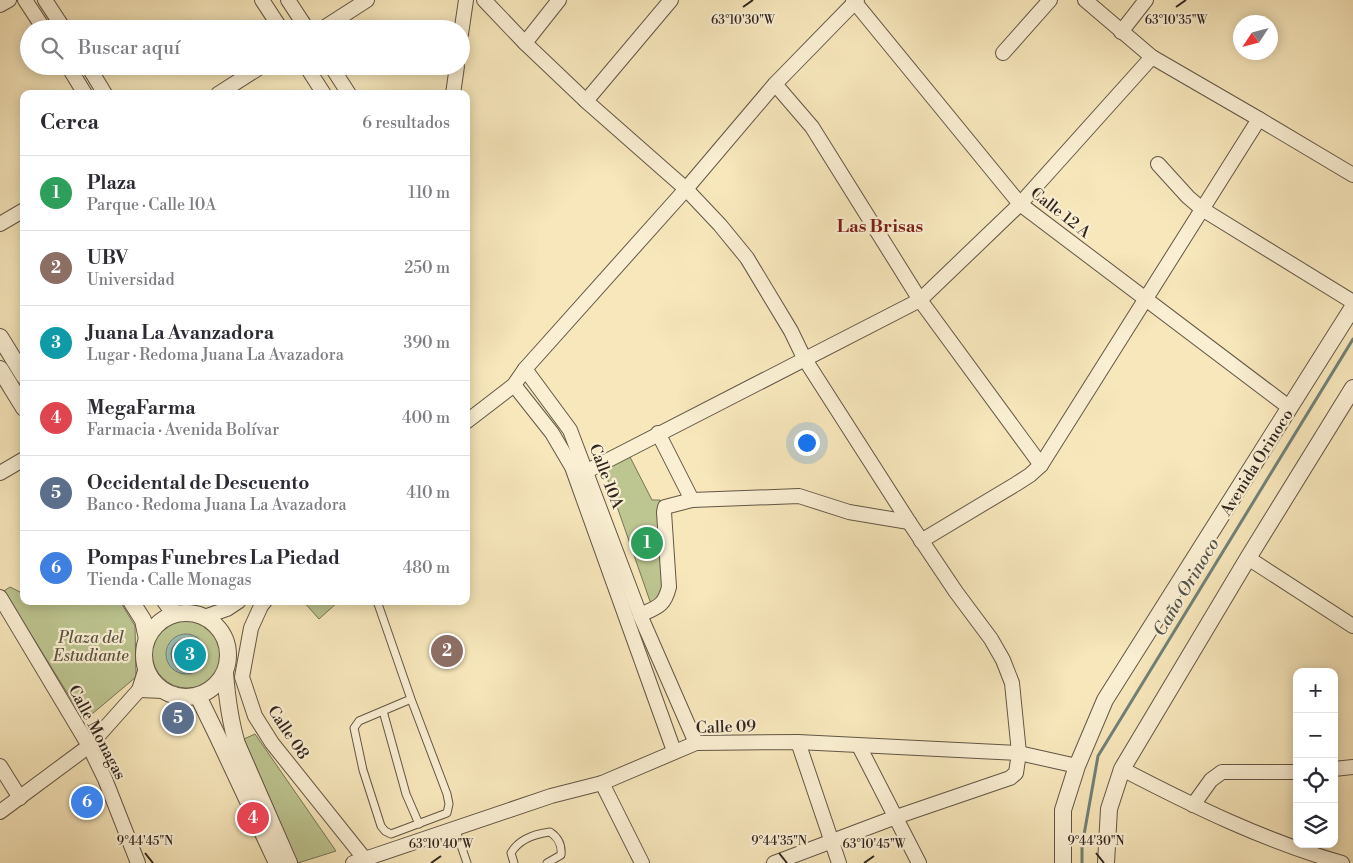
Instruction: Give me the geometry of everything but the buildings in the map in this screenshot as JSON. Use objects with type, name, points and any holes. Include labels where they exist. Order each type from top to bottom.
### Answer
[{"type":"street","points":[[0,5],[9,0]]},
{"type":"street","points":[[25,0],[38,20]]},
{"type":"street","points":[[46,0],[58,20]]},
{"type":"street","points":[[262,0],[275,20]]},
{"type":"street","points":[[288,0],[300,20]]},
{"type":"street","points":[[336,20],[367,0]]},
{"type":"street","points":[[463,20],[466,0]]},
{"type":"street","points":[[484,0],[525,43],[586,101],[686,189],[747,258],[791,332],[804,358],[921,541],[991,639],[1003,660],[1012,683],[1019,753],[1016,773],[1010,778],[896,817],[774,863]]},
{"type":"street","points":[[525,43],[560,0]]},
{"type":"street","points":[[586,101],[671,0]]},
{"type":"street","points":[[1003,53],[1050,0]]},
{"type":"street","points":[[1085,0],[1152,57],[1353,175]]},
{"type":"street","points":[[1121,32],[1146,0]]},
{"type":"street","points":[[470,419],[514,385],[525,370],[686,189],[775,84],[855,1]]},
{"type":"street","name":"Calle 12 A","points":[[855,1],[1020,204],[1290,408]]},
{"type":"street","points":[[587,471],[920,300],[1020,204],[1152,57]]},
{"type":"street","points":[[74,75],[83,90]]},
{"type":"street","points":[[93,75],[103,90]]},
{"type":"street","points":[[224,90],[248,75]]},
{"type":"street","points":[[312,75],[321,90]]},
{"type":"street","points":[[337,75],[346,90]]},
{"type":"street","points":[[454,90],[456,75]]},
{"type":"street","points":[[775,84],[812,127],[920,300],[1042,466]]},
{"type":"street","points":[[921,541],[1030,476],[1042,466],[1259,119]]},
{"type":"street","points":[[1158,164],[1188,197],[1202,209],[1353,302]]},
{"type":"street","points":[[0,224],[20,212]]},
{"type":"street","name":"Avenida Orinoco","points":[[1063,863],[1064,810],[1077,766],[1105,700],[1353,307]]},
{"type":"street","points":[[0,337],[20,370]]},
{"type":"street","points":[[0,369],[20,402]]},
{"type":"street","name":"Calle 10A","points":[[525,370],[570,430],[640,615],[696,743]]},
{"type":"street","name":"Calle 10A","points":[[514,385],[552,433],[572,467],[674,751]]},
{"type":"street","points":[[1106,863],[1109,809],[1122,769],[1248,558],[1353,388]]},
{"type":"street","points":[[658,433],[692,500]]},
{"type":"street","points":[[0,473],[20,461]]},
{"type":"street","points":[[640,615],[661,606],[667,596],[669,587],[665,507],[692,500],[799,496],[849,512],[909,522]]},
{"type":"street","points":[[1248,558],[1353,626]]},
{"type":"street","name":"Calle Monagas","points":[[0,597],[89,746],[105,779],[138,863]]},
{"type":"street","points":[[134,605],[143,620],[147,639]]},
{"type":"street","points":[[204,617],[233,605]]},
{"type":"street","name":"Calle 08","points":[[262,605],[251,628],[242,677],[255,716],[272,743],[362,861]]},
{"type":"street","points":[[0,812],[89,746],[139,690],[146,668],[145,648],[147,639],[154,628],[164,619],[170,608],[204,617],[215,624],[223,634],[228,647],[225,673],[227,703],[232,727],[237,744],[289,863]]},
{"type":"street","points":[[146,668],[153,681],[164,690],[180,697],[198,696],[209,691],[225,673]]},
{"type":"street","points":[[139,690],[164,690]]},
{"type":"street","points":[[198,696],[277,863]]},
{"type":"street","points":[[798,742],[839,863]]},
{"type":"street","name":"Calle 09","points":[[362,861],[551,796],[602,784],[696,743],[798,742],[1019,753],[1077,766]]},
{"type":"street","points":[[859,746],[919,863]]},
{"type":"street","points":[[0,766],[20,798]]},
{"type":"street","points":[[1338,769],[1353,767]]},
{"type":"street","points":[[1122,769],[1193,806],[1316,856],[1342,863]]},
{"type":"street","points":[[1193,806],[1211,780],[1222,772],[1293,772]]},
{"type":"street","points":[[602,784],[642,863]]},
{"type":"lane","points":[[378,605],[449,804],[447,813],[391,834],[381,826],[364,770],[354,728],[359,721],[411,699]]},
{"type":"lane","points":[[383,711],[406,794],[419,824]]},
{"type":"lane","points":[[455,828],[467,863]]},
{"type":"lane","points":[[514,863],[511,853],[516,844],[536,834],[550,832],[556,836],[562,847],[561,856],[547,863]]},
{"type":"green space","points":[[630,457],[652,500],[660,500],[667,585],[652,607],[604,469]]},
{"type":"green space","name":"Plaza del Estudiante","points":[[10,587],[20,592],[20,605],[122,605],[135,626],[136,677],[92,714],[79,712],[4,591]]},
{"type":"green space","points":[[307,605],[335,605],[319,619]]},
{"type":"green space","points":[[187,618],[200,621],[212,628],[219,640],[222,653],[219,666],[212,678],[200,685],[187,688],[174,685],[162,678],[155,666],[152,653],[155,640],[162,628],[174,621]]},
{"type":"green space","points":[[255,734],[336,851],[298,863],[244,739]]},
{"type":"water","points":[[186,634],[200,640],[206,654],[200,668],[186,674],[172,668],[166,654],[172,640]]},
{"type":"waterway","name":"Caño Orinoco","points":[[1082,863],[1082,846],[1098,756],[1353,339]]},
{"type":"place","name":"Plaza","points":[[647,543]]},
{"type":"place","name":"UBV","points":[[447,651]]},
{"type":"place","name":"Juana La Avanzadora","points":[[190,655]]},
{"type":"place","name":"Occidental de Descuento","points":[[178,718]]},
{"type":"place","name":"Pompas Funebres La Piedad","points":[[87,802]]},
{"type":"place","name":"MegaFarma","points":[[253,818]]},
{"type":"district","name":"Las Brisas","points":[[880,226]]}]
